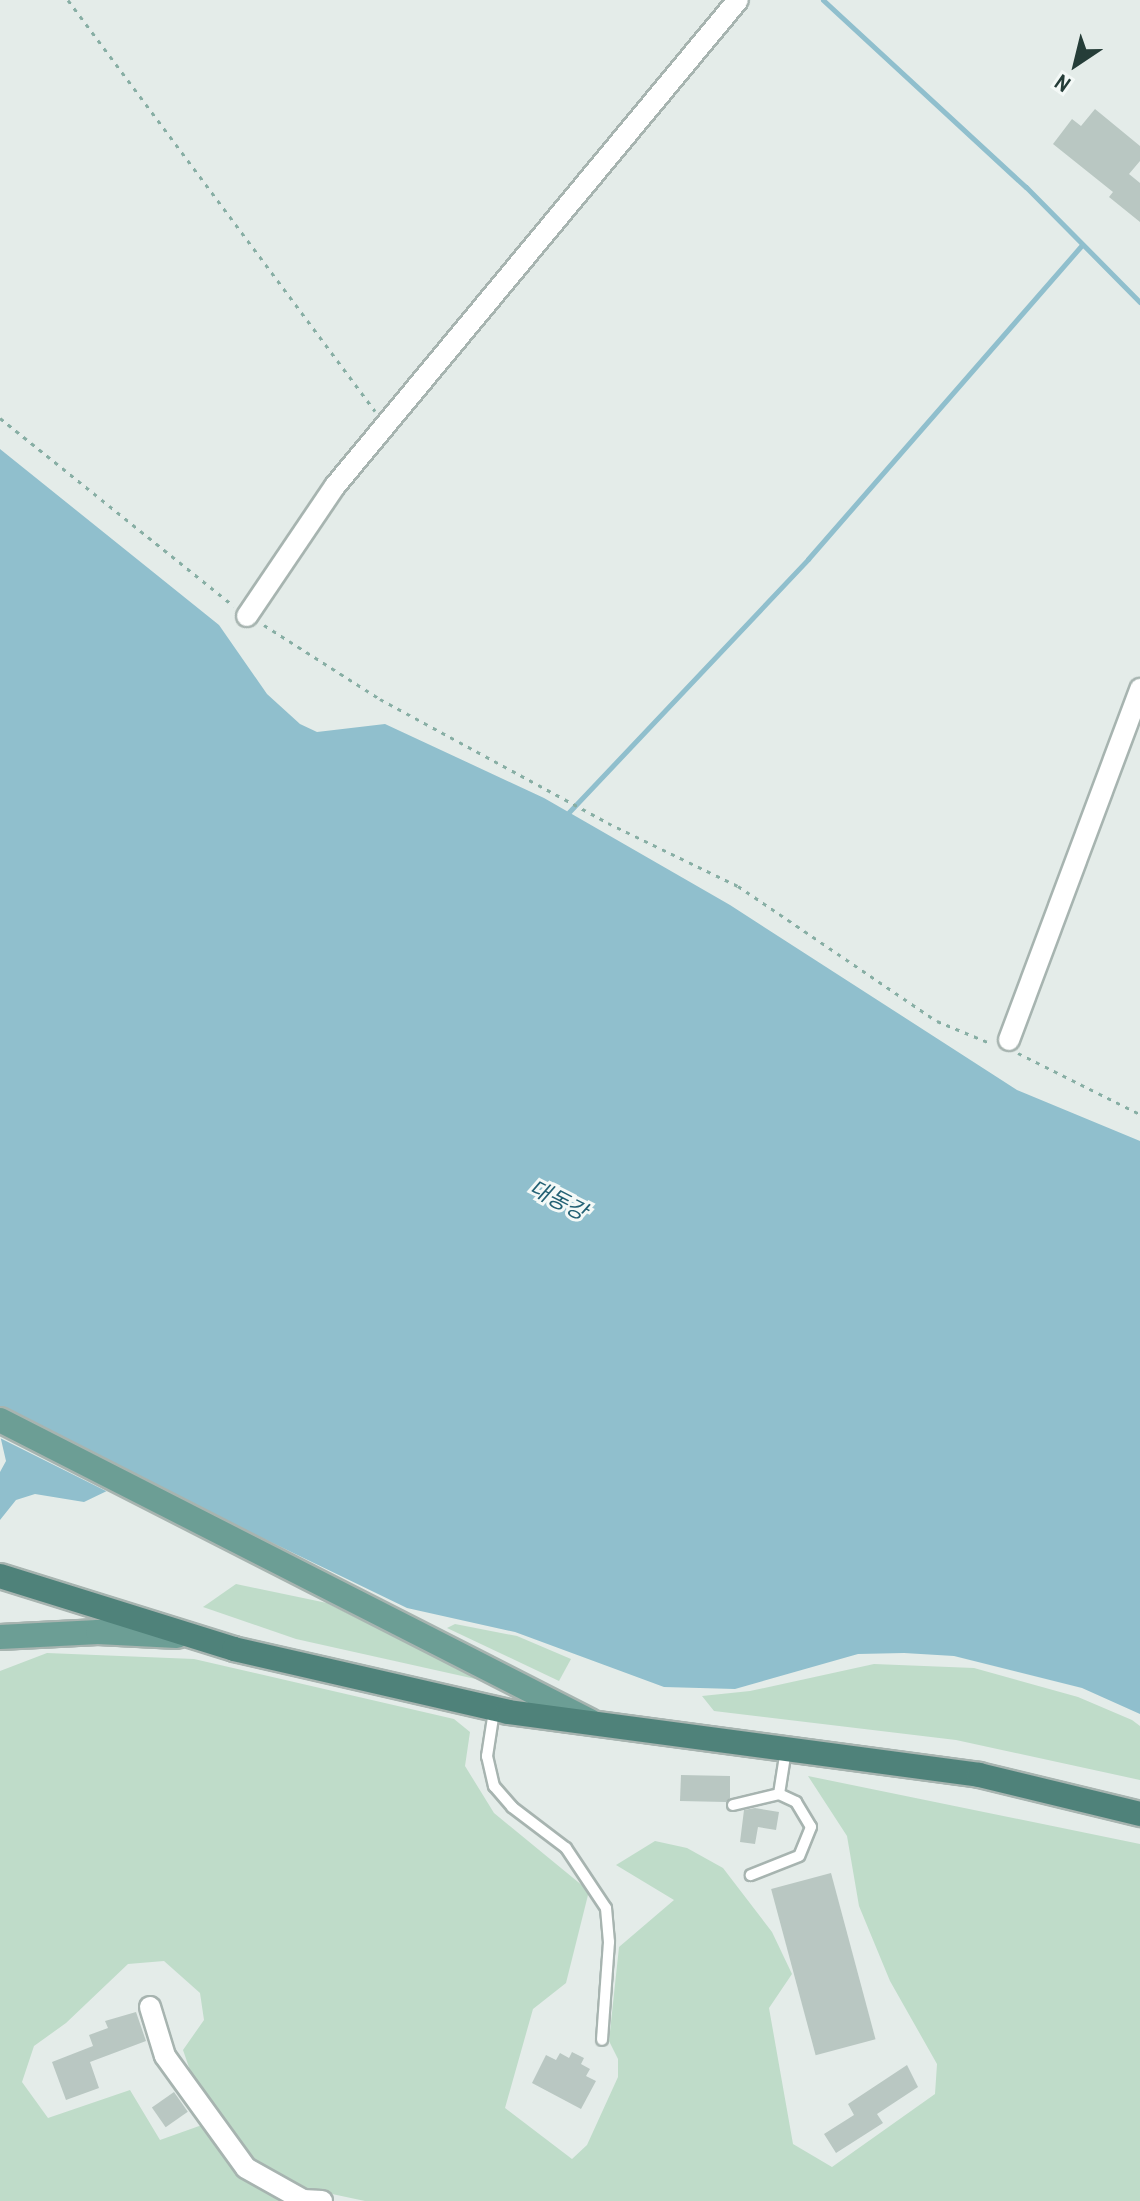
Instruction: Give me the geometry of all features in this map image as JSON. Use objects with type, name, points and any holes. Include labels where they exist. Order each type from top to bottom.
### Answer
[{"type":"highway","points":[[0,1576],[234,1649],[501,1711],[979,1775],[1140,1814]]},
{"type":"main road","points":[[0,1420],[593,1722]]},
{"type":"main road","points":[[0,1637],[98,1632],[197,1637]]},
{"type":"street","points":[[247,616],[298,533],[738,0]]},
{"type":"street","points":[[1012,1044],[1140,689]]},
{"type":"street","points":[[150,2007],[165,2056],[246,2168],[303,2200],[322,2201]]},
{"type":"lane","points":[[501,1711],[487,1756],[494,1786],[512,1807],[566,1848],[606,1908],[609,1942],[602,2040]]},
{"type":"lane","points":[[779,1794],[786,1748]]},
{"type":"lane","points":[[733,1805],[779,1794],[804,1812],[811,1827],[808,1844],[799,1856],[751,1875]]},
{"type":"path","points":[[68,0],[387,427]]},
{"type":"path","points":[[0,418],[247,616],[380,699],[608,823],[738,886],[937,1021],[973,1039],[1012,1044],[1140,1114]]},
{"type":"green space","points":[[236,1584],[327,1603],[480,1680],[296,1639],[203,1607]]},
{"type":"green space","points":[[455,1624],[517,1636],[571,1659],[559,1681],[447,1628]]},
{"type":"green space","points":[[47,1653],[194,1659],[454,1719],[470,1732],[465,1766],[494,1813],[589,1891],[566,1983],[533,2009],[505,2108],[572,2159],[587,2145],[618,2077],[618,2059],[609,2041],[619,1947],[674,1900],[616,1865],[655,1841],[687,1848],[723,1868],[772,1932],[792,1974],[769,2008],[793,2144],[832,2167],[935,2094],[937,2064],[890,1981],[859,1906],[847,1836],[808,1776],[1140,1844],[1140,2201],[365,2201],[318,2191],[287,2183],[265,2169],[235,2142],[193,2079],[183,2050],[204,2020],[200,1993],[164,1961],[128,1964],[66,2023],[34,2046],[22,2082],[48,2118],[130,2090],[160,2140],[202,2125],[241,2175],[289,2201],[0,2201],[0,1671]]},
{"type":"green space","points":[[874,1664],[974,1668],[1078,1697],[1132,1720],[1140,1726],[1140,1780],[956,1740],[714,1711],[702,1696],[750,1691]]},
{"type":"water","name":"대동강","points":[[0,449],[219,625],[267,694],[300,724],[317,732],[385,724],[544,798],[730,905],[1017,1090],[1140,1141],[1140,1714],[1082,1688],[954,1656],[904,1653],[858,1654],[735,1689],[664,1687],[515,1632],[407,1608],[136,1477],[84,1502],[35,1494],[16,1500],[0,1520],[0,1472],[6,1461],[0,1435]]},
{"type":"pier","points":[[0,1415],[135,1482],[114,1495],[0,1438]]},
{"type":"building","points":[[1095,109],[1140,146],[1140,161],[1129,174],[1140,183],[1140,222],[1109,197],[1113,192],[1053,144],[1072,119],[1081,126]]},
{"type":"building","points":[[681,1775],[730,1776],[730,1798],[726,1802],[680,1801]]},
{"type":"building","points":[[755,1808],[779,1812],[776,1830],[758,1827],[755,1844],[740,1842],[744,1810]]},
{"type":"building","points":[[831,1873],[876,2039],[816,2055],[771,1889]]},
{"type":"building","points":[[136,2012],[146,2041],[90,2062],[99,2088],[66,2100],[52,2062],[93,2046],[89,2035],[108,2028],[105,2021]]},
{"type":"building","points":[[572,2052],[584,2058],[581,2064],[590,2069],[586,2076],[596,2081],[581,2109],[532,2083],[546,2055],[556,2060],[560,2053],[569,2058]]},
{"type":"building","points":[[907,2065],[918,2087],[877,2114],[883,2123],[836,2153],[824,2134],[854,2115],[848,2104]]},
{"type":"building","points":[[174,2092],[188,2112],[166,2127],[152,2107]]},
{"type":"waterway","points":[[823,0],[1026,187],[1140,302]]},
{"type":"waterway","points":[[569,812],[808,559],[1082,245]]}]
